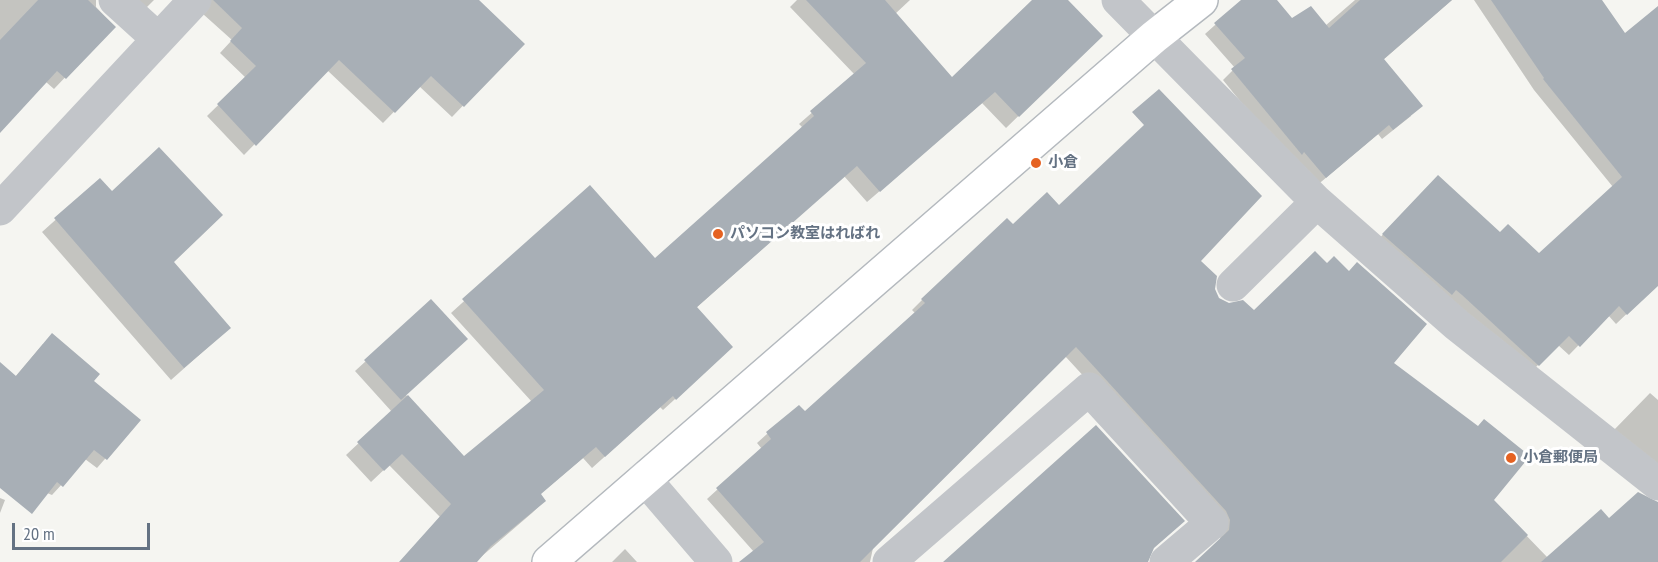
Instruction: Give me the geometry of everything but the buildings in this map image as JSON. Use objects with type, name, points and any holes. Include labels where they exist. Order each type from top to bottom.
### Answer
[{"type":"street","points":[[115,0],[158,39]]},
{"type":"street","points":[[0,209],[195,0]]},
{"type":"street","points":[[1118,0],[1317,202],[1457,325],[1658,484]]},
{"type":"street","points":[[549,562],[1154,37],[1201,0]]},
{"type":"street","points":[[1233,285],[1317,202]]},
{"type":"street","points":[[889,562],[1089,389],[1212,523],[1166,562]]},
{"type":"street","points":[[644,478],[716,562]]},
{"type":"place","name":"小倉","points":[[1036,163]]},
{"type":"place","name":"パソコン教室はればれ","points":[[718,234]]},
{"type":"place","name":"小倉郵便局","points":[[1511,458]]}]
